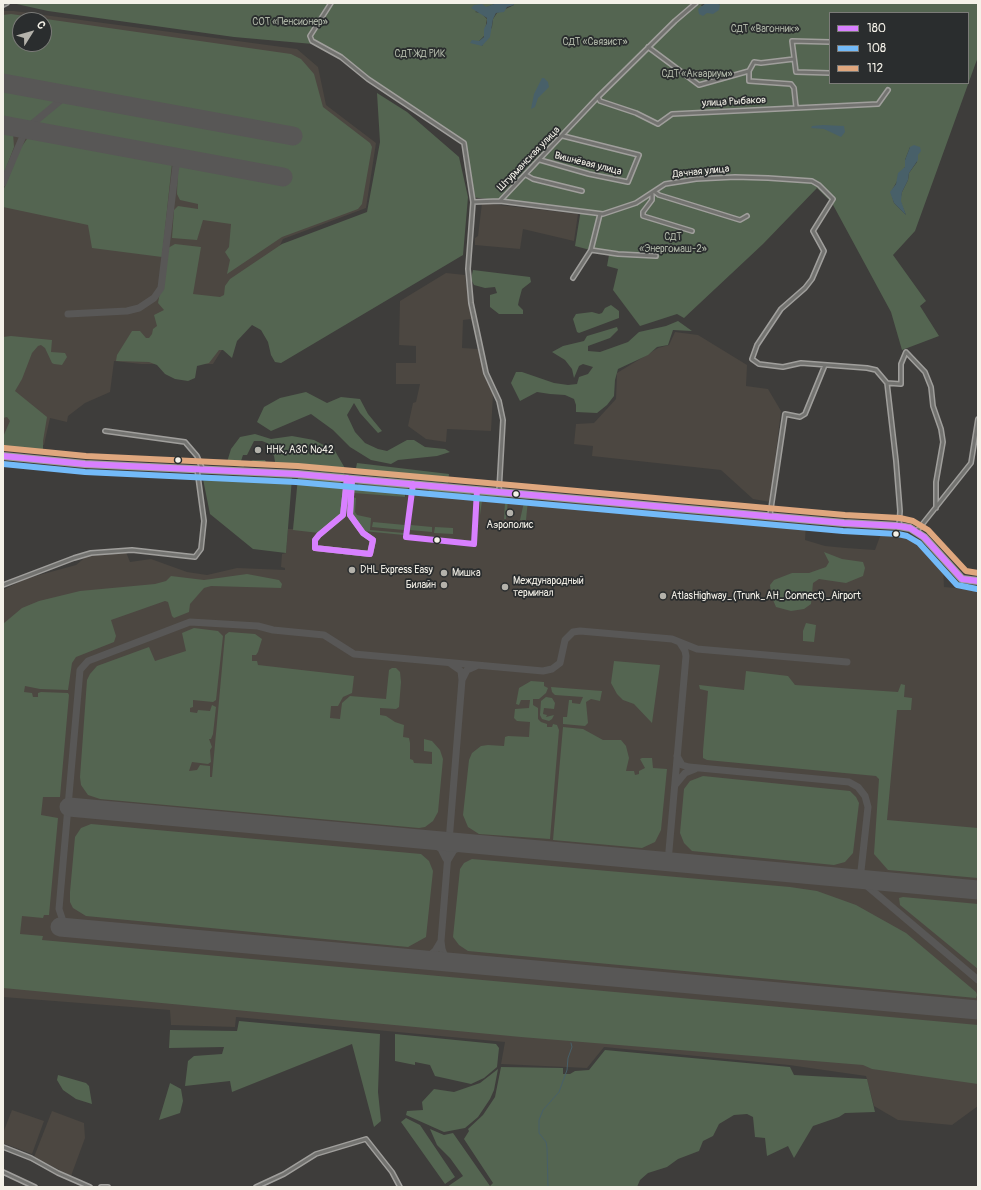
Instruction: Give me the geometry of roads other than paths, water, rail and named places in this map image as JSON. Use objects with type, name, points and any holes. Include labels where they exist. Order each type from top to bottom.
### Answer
[{"type":"main road","points":[[3,456],[85,464],[200,468],[350,478],[770,516],[899,526],[917,531],[930,542],[962,579],[978,581]]},
{"type":"street","points":[[3,5],[7,3]]},
{"type":"street","points":[[331,3],[310,36],[312,41],[315,44],[334,52],[368,79],[464,143],[473,202],[468,282],[476,331],[486,373],[499,401],[503,420],[499,491]]},
{"type":"street","name":"Штурманская улица","points":[[473,202],[500,201],[526,175],[598,96],[696,3]]},
{"type":"street","points":[[829,42],[792,41],[796,72],[829,74]]},
{"type":"street","points":[[648,47],[698,85],[749,71]]},
{"type":"street","points":[[794,59],[761,63],[754,62],[749,71],[749,80],[791,84],[794,88],[796,107]]},
{"type":"street","name":"улица Рыбаков","points":[[598,96],[600,101],[636,113],[658,124],[672,114],[878,104],[888,90]]},
{"type":"street","name":"Вишнёвая улица","points":[[540,160],[589,174],[628,182],[639,155],[562,136]]},
{"type":"street","points":[[526,175],[533,179],[582,191]]},
{"type":"street","name":"Дачная улица","points":[[500,201],[608,214],[636,203],[667,184],[696,179],[749,177],[812,181],[824,189],[833,199],[813,231],[824,249],[813,278],[805,288],[781,309],[757,345],[752,359],[759,364],[783,367],[801,363],[825,365]]},
{"type":"street","points":[[692,231],[643,216],[643,212],[652,200],[653,193],[740,220],[747,216]]},
{"type":"street","points":[[573,278],[591,250],[600,214]]},
{"type":"street","points":[[591,250],[618,254],[656,256]]},
{"type":"street","points":[[887,383],[901,384],[901,364],[906,352],[923,370],[931,387],[932,403],[942,429],[943,440],[936,482],[936,508]]},
{"type":"street","points":[[770,516],[785,414],[800,417],[805,414],[825,365],[867,368],[876,370],[887,383],[896,461],[900,511],[899,526]]},
{"type":"street","points":[[917,531],[971,463],[978,419]]},
{"type":"street","points":[[3,585],[91,553],[132,550],[195,557],[201,549],[204,521],[200,468],[197,456],[185,442],[105,431]]},
{"type":"street","points":[[350,478],[350,515],[363,533],[373,540],[370,554],[315,548],[315,540],[319,534],[343,515],[350,478]]},
{"type":"street","points":[[256,1187],[284,1174],[316,1154],[366,1139],[392,1172],[400,1187]]},
{"type":"street","points":[[3,1147],[31,1158],[58,1173],[90,1187]]},
{"type":"street","points":[[3,1172],[35,1187]]},
{"type":"street","points":[[101,1187],[108,1187]]},
{"type":"water","points":[[497,3],[513,3],[514,5],[507,7],[504,12],[496,13],[493,19],[490,37],[482,46],[470,43],[472,40],[479,41],[484,37],[484,29],[487,23],[487,18],[471,8],[474,5],[482,4],[486,7]]},
{"type":"water","points":[[706,3],[717,3],[720,5],[719,10],[713,14],[707,13],[703,16],[699,14],[698,9]]},
{"type":"water","points":[[542,78],[548,82],[549,87],[538,98],[535,107],[531,109],[534,94]]},
{"type":"water","points":[[812,126],[844,126],[845,132],[841,137],[824,129],[811,128]]},
{"type":"water","points":[[914,145],[920,147],[921,151],[918,155],[918,160],[909,173],[908,180],[902,192],[901,201],[906,215],[894,203],[890,192],[896,184],[898,173],[905,167],[905,160],[910,147]]},
{"type":"waterway","points":[[548,1187],[547,1148],[546,1142],[539,1133],[539,1120],[543,1110],[559,1092],[567,1070],[568,1058],[572,1047],[571,1043]]},
{"type":"place","name":"ННК, АЗС №42","points":[[258,450]]},
{"type":"place","name":"Аэрополис","points":[[510,513]]},
{"type":"place","name":"DHL Express Easy","points":[[352,570]]},
{"type":"place","name":"Мишка","points":[[444,573]]},
{"type":"place","name":"Билайн","points":[[444,585]]},
{"type":"place","name":"Международный терминал","points":[[505,587]]},
{"type":"place","name":"AtlasHighway_(Trunk_AH_Connect)_Airport","points":[[663,596]]},
{"type":"park label","name":"СОТ «Пенсионер»","points":[[290,22]]},
{"type":"park label","name":"СДТ «Вагонник»","points":[[765,29]]},
{"type":"park label","name":"СДТ «Связист»","points":[[595,42]]},
{"type":"park label","name":"СДТ ЖД РИК","points":[[420,54]]},
{"type":"park label","name":"СДТ «Аквариум»","points":[[697,74]]},
{"type":"park label","name":"СДТ «Энергомаш-2»","points":[[673,242]]}]
